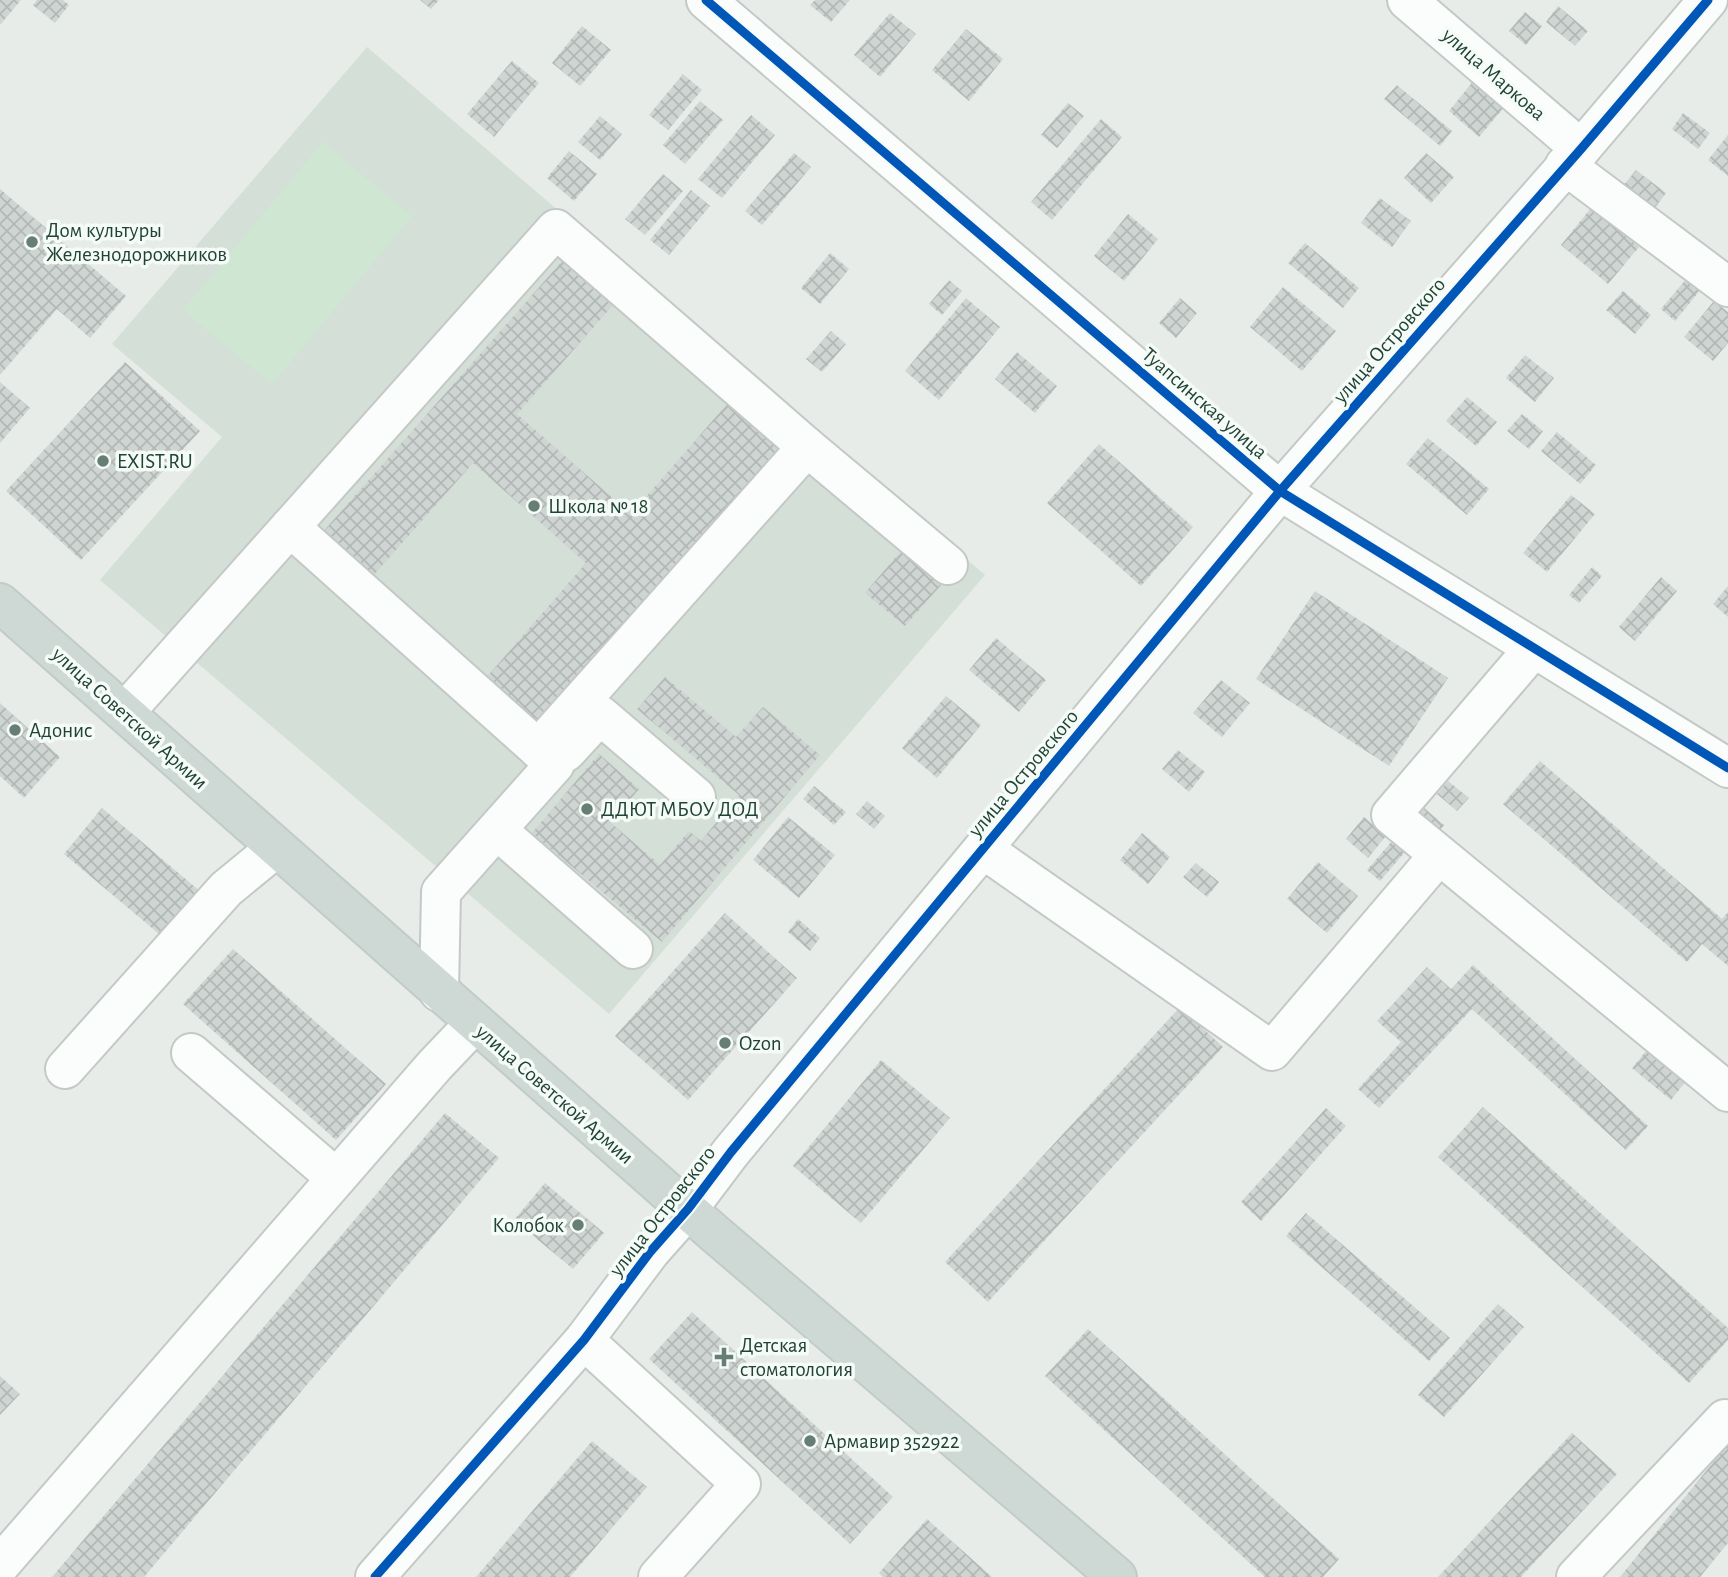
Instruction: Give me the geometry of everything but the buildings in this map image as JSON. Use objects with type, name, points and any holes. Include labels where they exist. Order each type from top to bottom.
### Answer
[{"type":"main road","name":"улица Советской Армии","points":[[0,603],[439,992],[1117,1577]]},
{"type":"street","name":"Туапсинская улица","points":[[706,0],[1280,491],[1728,768]]},
{"type":"street","name":"улица Маркова","points":[[1407,0],[1573,157],[1728,287]]},
{"type":"street","name":"улица Островского","points":[[375,1577],[584,1340],[650,1252],[688,1209],[731,1152],[1280,491],[1707,0]]},
{"type":"street","points":[[125,712],[556,229],[807,447],[948,565]]},
{"type":"street","points":[[439,992],[441,892],[497,830],[547,757],[807,447]]},
{"type":"street","points":[[290,527],[547,757]]},
{"type":"street","points":[[1534,648],[1391,815],[1728,1092]]},
{"type":"street","points":[[547,757],[600,715],[696,797]]},
{"type":"street","points":[[497,830],[633,950]]},
{"type":"street","points":[[65,1069],[226,889],[276,848]]},
{"type":"street","points":[[983,849],[1272,1051],[1439,855]]},
{"type":"street","points":[[0,1565],[435,1065],[475,1023]]},
{"type":"street","points":[[191,1053],[337,1178]]},
{"type":"street","points":[[584,1340],[741,1484],[658,1577]]},
{"type":"street","points":[[1576,1577],[1727,1419]]},
{"type":"shaded area","name":"Школа № 18","points":[[367,47],[985,575],[609,1014],[100,580],[222,437],[112,344]]},
{"type":"green space","points":[[323,142],[412,216],[272,384],[183,310]]},
{"type":"cycle path","points":[[706,0],[1280,491],[1728,768]]},
{"type":"cycle path","points":[[375,1577],[584,1340],[650,1252],[688,1209],[731,1152],[1280,491],[1581,149],[1708,0]]},
{"type":"place","name":"Дом культуры Железнодорожников","points":[[32,242]]},
{"type":"place","name":"EXIST.RU","points":[[103,461]]},
{"type":"place","name":"Школа № 18","points":[[534,506]]},
{"type":"place","name":"Адонис","points":[[15,730]]},
{"type":"place","name":"ДДЮТ МБОУ ДОД","points":[[587,809]]},
{"type":"place","name":"Ozon","points":[[725,1043]]},
{"type":"place","name":"Колобок","points":[[578,1225]]},
{"type":"place","name":"Детская стоматология","points":[[724,1357]]},
{"type":"place","name":"Армавир 352922","points":[[810,1441]]}]
